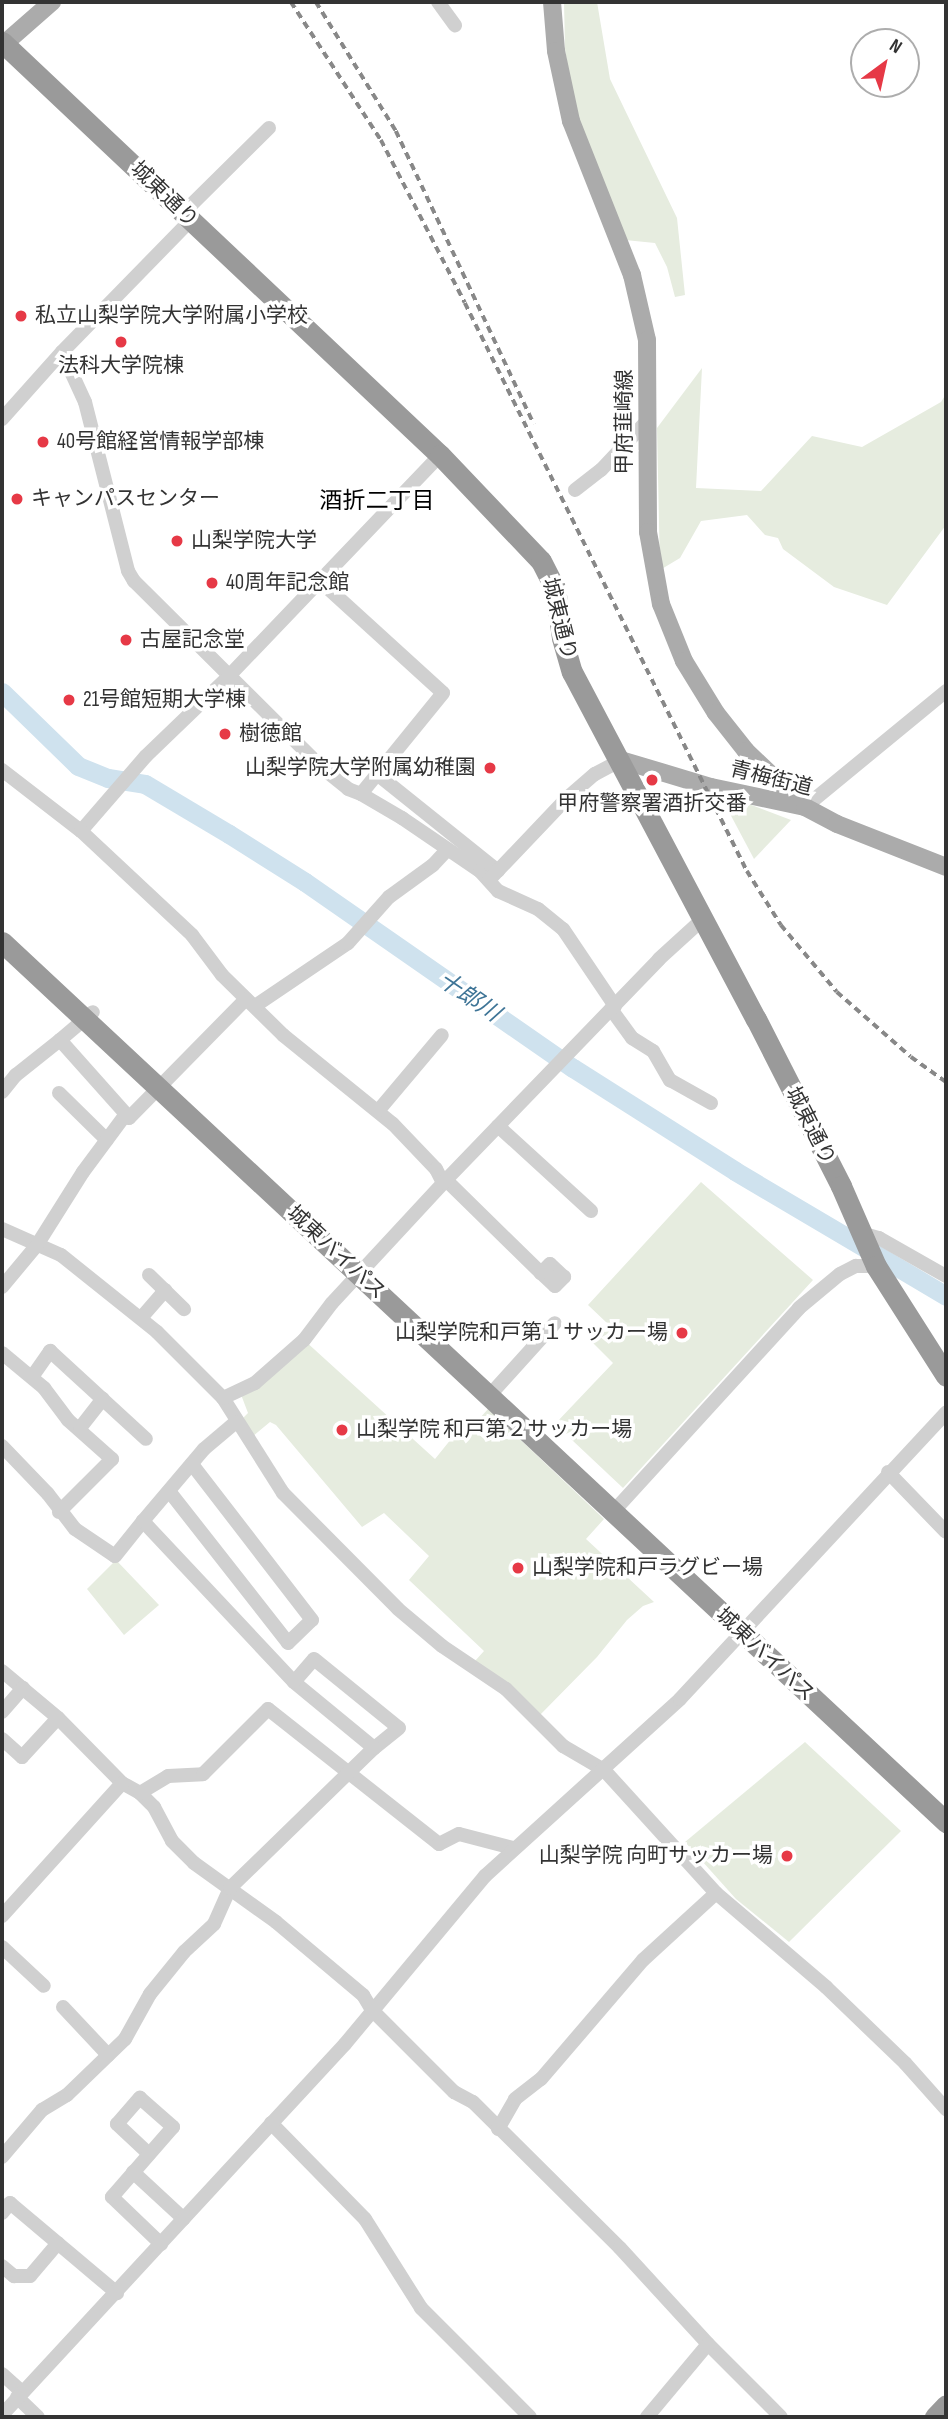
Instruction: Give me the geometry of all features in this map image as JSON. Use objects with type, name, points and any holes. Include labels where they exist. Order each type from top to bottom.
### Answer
[{"type":"highway","name":"城東通り","points":[[3,43],[440,455],[541,561],[555,588],[562,638],[572,672],[621,760],[841,1186],[876,1266],[946,1376]]},
{"type":"highway","name":"城東バイパス","points":[[2,927],[89,1016]]},
{"type":"highway","name":"城東バイパス","points":[[2,942],[162,1083],[746,1628],[946,1822]]},
{"type":"highway","name":"城東バイパス","points":[[746,1628],[946,1806]]},
{"type":"highway","points":[[935,2417],[946,2404]]},
{"type":"main road","points":[[3,43],[52,2]]},
{"type":"main road","name":"甲府韮崎線","points":[[552,2],[557,62],[571,121],[621,244],[641,307],[648,340],[648,532],[657,590],[672,635],[700,690],[732,734],[805,807]]},
{"type":"main road","name":"青梅街道","points":[[621,760],[720,789],[805,807],[837,824],[946,867]]},
{"type":"street","points":[[438,2],[455,25]]},
{"type":"street","points":[[2,419],[269,128]]},
{"type":"street","points":[[62,352],[85,402],[128,571],[228,677],[320,766],[348,789],[402,818],[447,850],[494,875]]},
{"type":"street","points":[[575,490],[601,470],[647,421]]},
{"type":"street","points":[[81,831],[146,756],[228,677],[440,455]]},
{"type":"street","points":[[320,582],[443,693],[360,794]]},
{"type":"street","points":[[805,807],[946,691]]},
{"type":"street","points":[[494,875],[567,798],[595,774],[621,760]]},
{"type":"street","points":[[2,770],[81,831],[192,934],[222,975],[250,1003],[284,1035],[378,1111],[424,1155],[444,1182],[541,1273]]},
{"type":"street","points":[[377,774],[494,875],[498,891],[538,909],[563,929],[632,1038],[653,1051],[670,1080],[711,1103]]},
{"type":"street","points":[[60,1040],[129,1118],[162,1083],[250,1003],[358,934],[389,897],[433,865],[447,850]]},
{"type":"street","points":[[223,1398],[255,1384],[304,1340],[362,1270],[444,1182],[613,1007],[703,919]]},
{"type":"street","points":[[2,1092],[16,1075],[89,1016]]},
{"type":"street","points":[[378,1111],[442,1035]]},
{"type":"street","points":[[59,1093],[107,1140]]},
{"type":"street","points":[[2,1287],[37,1245],[126,1114]]},
{"type":"street","points":[[498,1126],[591,1211]]},
{"type":"street","points":[[2,1229],[61,1255],[141,1318],[223,1398],[283,1493],[398,1609],[442,1646],[506,1689],[563,1746],[604,1770],[716,1893],[826,1987],[905,2063],[946,2109]]},
{"type":"street","points":[[861,1233],[879,1238],[946,1276]]},
{"type":"street","points":[[617,1508],[817,1292],[856,1266],[876,1266]]},
{"type":"street","points":[[149,1275],[184,1309]]},
{"type":"street","points":[[141,1318],[165,1290]]},
{"type":"street","points":[[492,1392],[555,1323]]},
{"type":"street","points":[[32,1377],[50,1351],[146,1439]]},
{"type":"street","points":[[2,1353],[44,1388],[68,1420],[118,1464],[59,1512]]},
{"type":"street","points":[[80,1428],[103,1399]]},
{"type":"street","points":[[2,2415],[271,2123],[372,2010],[485,1876],[680,1699],[888,1472],[946,1413]]},
{"type":"street","points":[[2,1446],[48,1494],[59,1512],[75,1529],[115,1556],[192,1464],[236,1422]]},
{"type":"street","points":[[169,1491],[288,1643],[312,1620],[192,1464]]},
{"type":"street","points":[[888,1472],[946,1532]]},
{"type":"street","points":[[143,1521],[294,1682],[374,1748]]},
{"type":"street","points":[[251,1639],[270,1620]]},
{"type":"street","points":[[2,2157],[42,2110],[67,2095],[125,2039],[150,1994],[184,1952],[214,1924],[230,1888],[374,1748],[399,1728],[314,1659],[294,1682]]},
{"type":"street","points":[[2,1671],[58,1718],[122,1783],[140,1793],[154,1808],[172,1841],[194,1863],[276,1922],[363,1995],[372,2010],[454,2092],[473,2102],[621,2248],[708,2344],[781,2417]]},
{"type":"street","points":[[2,1712],[23,1688]]},
{"type":"street","points":[[140,1793],[168,1776],[203,1774],[268,1709],[439,1844],[459,1834],[513,1848]]},
{"type":"street","points":[[2,1739],[22,1757],[58,1718]]},
{"type":"street","points":[[2,1916],[122,1783]]},
{"type":"street","points":[[498,2129],[515,2099],[541,2079],[643,1960],[716,1893]]},
{"type":"street","points":[[2,1947],[44,1986]]},
{"type":"street","points":[[63,2007],[108,2055]]},
{"type":"street","points":[[271,2123],[365,2218],[421,2308],[530,2417]]},
{"type":"street","points":[[149,2154],[112,2197],[161,2244]]},
{"type":"street","points":[[133,2172],[184,2219]]},
{"type":"street","points":[[2,2213],[10,2203],[117,2293]]},
{"type":"street","points":[[2,2266],[14,2276],[30,2276],[58,2243]]},
{"type":"street","points":[[647,2417],[708,2344]]},
{"type":"street","points":[[2,2374],[38,2417]]},
{"type":"shaded area","points":[[564,2],[597,2],[610,79],[677,218],[685,295],[675,297],[667,267],[655,243],[625,240],[576,121],[565,49]]},
{"type":"shaded area","points":[[702,368],[696,488],[761,491],[812,436],[862,447],[941,402],[946,394],[946,525],[887,605],[834,587],[783,549],[778,538],[765,535],[747,515],[701,521],[680,558],[660,570],[657,428]]},
{"type":"shaded area","points":[[720,795],[733,798],[791,820],[754,859]]},
{"type":"shaded area","name":"山梨学院和戸第１サッカー場","points":[[701,1182],[813,1280],[623,1488],[555,1424],[613,1363],[592,1342],[608,1324],[588,1305]]},
{"type":"shaded area","name":"山梨学院和戸ラグビー場","points":[[304,1340],[435,1459],[464,1423],[470,1429],[488,1409],[604,1519],[586,1539],[654,1602],[643,1606],[627,1620],[597,1657],[539,1716],[475,1661],[484,1651],[409,1580],[429,1556],[384,1513],[362,1527],[276,1425],[270,1422],[253,1436],[241,1420],[248,1413],[240,1392]]},
{"type":"shaded area","points":[[116,1560],[159,1605],[124,1635],[87,1589]]},
{"type":"shaded area","name":"山梨学院 向町サッカー場","points":[[805,1742],[901,1831],[789,1942],[736,1899],[685,1842]]},
{"type":"waterway","name":"十郎川","points":[[2,692],[78,766],[108,778],[145,784],[229,834],[305,882],[573,1068],[735,1171],[946,1296]]},
{"type":"railway","points":[[291,2],[381,140],[465,303],[747,871],[781,925],[837,992],[911,1057],[946,1082]]},
{"type":"railway","points":[[316,2],[396,131],[534,424]]},
{"type":"place","name":"私立山梨学院大学附属小学校","points":[[21,316]]},
{"type":"place","name":"法科大学院棟","points":[[121,342]]},
{"type":"place","name":"40号館経営情報学部棟","points":[[43,442]]},
{"type":"place","name":"キャンパスセンター","points":[[17,499]]},
{"type":"place","name":"山梨学院大学","points":[[177,541]]},
{"type":"place","name":"40周年記念館","points":[[212,583]]},
{"type":"place","name":"古屋記念堂","points":[[126,640]]},
{"type":"place","name":"21号館短期大学棟","points":[[69,700]]},
{"type":"place","name":"樹徳館","points":[[225,734]]},
{"type":"place","name":"山梨学院大学附属幼稚園","points":[[490,768]]},
{"type":"place","name":"甲府警察署酒折交番","points":[[652,780]]},
{"type":"place","name":"山梨学院和戸第１サッカー場","points":[[682,1333]]},
{"type":"place","name":"山梨学院 和戸第２サッカー場","points":[[342,1430]]},
{"type":"place","name":"山梨学院和戸ラグビー場","points":[[518,1568]]},
{"type":"place","name":"山梨学院 向町サッカー場","points":[[787,1856]]},
{"type":"district","name":"酒折二丁目","points":[[377,501]]}]
